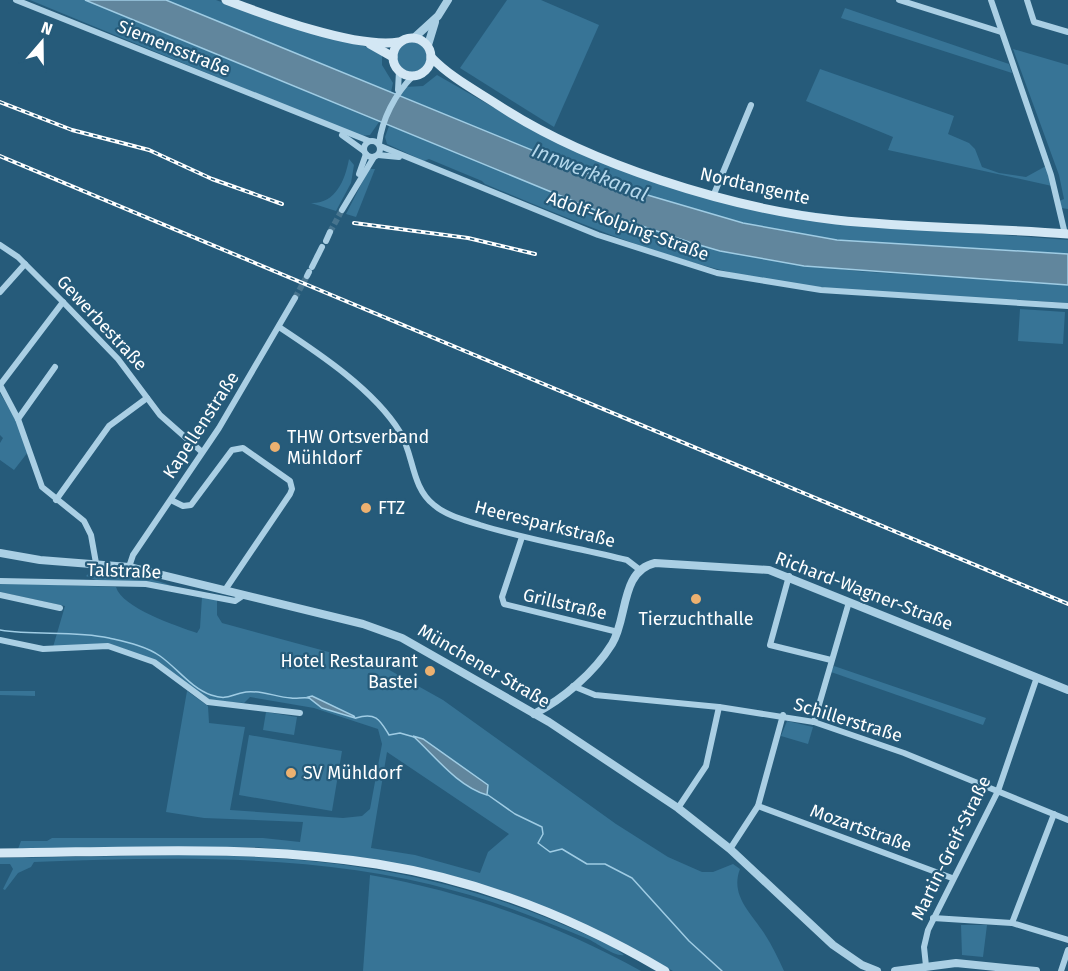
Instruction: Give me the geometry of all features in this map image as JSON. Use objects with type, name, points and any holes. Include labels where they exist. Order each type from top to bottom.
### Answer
[{"type":"main road","points":[[226,0],[284,20],[356,39],[384,50],[393,57],[399,71],[412,76],[425,71],[432,57],[428,45],[415,38],[399,42],[356,39]]},
{"type":"main road","points":[[393,57],[399,42]]},
{"type":"main road","name":"Nordtangente","points":[[432,57],[459,80],[540,130],[572,146],[643,173],[714,194],[773,209],[835,220],[1067,234]]},
{"type":"main road","name":"Nordtangente","points":[[425,71],[459,80]]},
{"type":"main road","points":[[0,853],[223,850],[304,855],[387,866],[453,880],[526,904],[610,940],[665,971]]},
{"type":"street","name":"Siemensstraße","points":[[16,0],[380,145]]},
{"type":"street","points":[[428,45],[438,16],[448,0]]},
{"type":"street","points":[[899,0],[1001,32]]},
{"type":"street","points":[[991,0],[1051,175],[1059,216],[1067,234]]},
{"type":"street","points":[[1027,0],[1034,22],[1068,32]]},
{"type":"street","points":[[415,38],[438,16]]},
{"type":"street","points":[[357,180],[376,156],[380,145],[380,132],[398,90],[399,71]]},
{"type":"street","points":[[398,90],[412,76]]},
{"type":"street","points":[[714,194],[751,105]]},
{"type":"street","name":"Siemensstraße","points":[[321,123],[365,153],[376,156]]},
{"type":"street","points":[[342,210],[357,180],[370,141],[380,132]]},
{"type":"street","name":"Adolf-Kolping-Straße","points":[[380,145],[402,157],[598,235],[717,273],[821,290],[1068,306]]},
{"type":"street","name":"Adolf-Kolping-Straße","points":[[376,156],[402,157]]},
{"type":"street","points":[[1054,233],[1059,216]]},
{"type":"street","points":[[309,272],[330,232]]},
{"type":"street","name":"Gewerbestraße","points":[[0,245],[25,264],[63,302],[118,359],[147,398],[175,429],[202,452]]},
{"type":"street","points":[[0,292],[25,264]]},
{"type":"street","name":"Kapellenstraße","points":[[129,567],[133,555],[202,452],[296,298]]},
{"type":"street","points":[[63,302],[56,308],[0,385],[18,420],[42,487],[84,521],[92,535],[96,563]]},
{"type":"street","name":"Heeresparkstraße","points":[[279,327],[365,391],[388,414],[406,444],[420,489],[434,506],[462,519],[522,537],[627,560],[640,570]]},
{"type":"street","points":[[18,420],[55,367]]},
{"type":"street","points":[[56,500],[109,426],[147,398]]},
{"type":"street","points":[[171,500],[183,506],[191,505],[232,450],[237,447],[243,448],[290,481],[292,489],[290,494],[225,590]]},
{"type":"street","name":"Grillstraße","points":[[522,537],[502,597],[504,604],[618,632]]},
{"type":"street","name":"Münchener Straße","points":[[0,553],[40,560],[129,567],[390,633],[549,722],[678,808],[730,849],[832,945],[862,966],[877,971]]},
{"type":"street","name":"Richard-Wagner-Straße","points":[[640,570],[655,563],[762,568],[789,576],[1068,690]]},
{"type":"street","points":[[534,714],[555,703],[609,650],[618,632],[633,579],[640,570]]},
{"type":"street","points":[[789,576],[770,645],[831,660]]},
{"type":"street","name":"Talstraße","points":[[0,581],[146,584],[238,601],[244,595]]},
{"type":"street","points":[[0,596],[60,608]]},
{"type":"street","points":[[814,722],[849,602]]},
{"type":"street","points":[[0,640],[43,649],[108,646],[154,662],[208,702],[300,713]]},
{"type":"street","name":"Martin-Greif-Straße","points":[[926,966],[924,942],[933,918],[998,792],[1037,677]]},
{"type":"street","name":"Schillerstraße","points":[[573,686],[595,695],[719,707],[814,722],[904,753],[1068,820]]},
{"type":"street","points":[[549,722],[555,703]]},
{"type":"street","points":[[678,808],[706,766],[719,707]]},
{"type":"street","points":[[730,849],[758,806],[783,716]]},
{"type":"street","name":"Mozartstraße","points":[[758,806],[952,878]]},
{"type":"street","points":[[1012,923],[1054,814]]},
{"type":"street","points":[[933,918],[1012,923],[1068,940]]},
{"type":"street","points":[[1061,971],[1068,950]]},
{"type":"street","points":[[895,971],[970,963],[1036,971]]},
{"type":"shaded area","points":[[30,0],[85,0],[379,122],[370,135],[360,136]]},
{"type":"shaded area","points":[[85,0],[166,0],[627,189],[743,223],[837,240],[1068,254],[1068,285],[804,266],[720,251],[595,210]]},
{"type":"shaded area","points":[[166,0],[216,0],[257,15],[382,51],[382,65],[393,83],[391,92]]},
{"type":"shaded area","points":[[507,0],[541,0],[599,25],[554,127],[460,68]]},
{"type":"shaded area","points":[[845,8],[1009,64],[1012,73],[841,18]]},
{"type":"shaded area","points":[[412,42],[423,46],[427,57],[423,68],[412,72],[401,68],[397,57],[401,46]]},
{"type":"shaded area","points":[[1013,49],[1068,65],[1068,209],[1061,208],[1059,201],[1064,199],[1059,175]]},
{"type":"shaded area","points":[[820,69],[954,116],[948,134],[969,143],[975,149],[982,167],[999,173],[1026,177],[1046,166],[1052,186],[888,150],[893,137],[806,101]]},
{"type":"shaded area","points":[[437,75],[540,134],[710,198],[950,231],[1068,240],[1068,254],[837,240],[743,223],[627,189],[401,96],[405,87],[423,86]]},
{"type":"shaded area","points":[[389,126],[720,251],[855,271],[1068,285],[1068,303],[819,287],[778,282],[705,266],[641,246],[547,210],[429,159],[424,161],[387,144],[385,137]]},
{"type":"shaded area","points":[[349,159],[354,165],[351,183],[336,211],[311,203],[326,200],[338,190]]},
{"type":"shaded area","points":[[369,169],[375,169],[356,217],[346,214]]},
{"type":"shaded area","points":[[1020,309],[1065,312],[1063,344],[1018,341]]},
{"type":"shaded area","points":[[0,393],[16,420],[28,452],[14,470],[0,460],[0,443],[3,438],[0,435]]},
{"type":"shaded area","points":[[96,567],[134,573],[170,585],[103,583],[86,576]]},
{"type":"shaded area","points":[[0,583],[116,587],[120,595],[139,609],[197,633],[200,628],[202,597],[217,600],[217,615],[222,623],[384,667],[443,700],[616,824],[668,857],[702,872],[713,872],[733,864],[740,869],[738,887],[743,903],[770,942],[784,971],[673,971],[599,931],[512,894],[453,876],[374,859],[255,847],[18,849],[21,841],[47,841],[52,838],[263,838],[300,842],[303,822],[204,818],[166,812],[187,691],[208,706],[209,723],[245,727],[230,810],[343,818],[362,816],[370,809],[382,744],[378,729],[314,708],[250,697],[244,703],[207,700],[164,667],[122,648],[53,647],[65,606],[0,592]],"holes":[[[415,737],[423,739],[468,772],[479,792],[440,763]],[[387,752],[509,834],[488,852],[480,873],[415,855],[371,848]]]},
{"type":"shaded area","points":[[834,666],[986,718],[983,725],[831,672]]},
{"type":"shaded area","points":[[0,691],[35,691],[35,696],[0,695]]},
{"type":"shaded area","points":[[312,696],[355,718],[322,708],[308,697]]},
{"type":"shaded area","points":[[266,712],[297,717],[294,735],[263,730]]},
{"type":"shaded area","points":[[787,721],[813,727],[808,744],[781,736]]},
{"type":"shaded area","name":"SV Mühldorf","points":[[249,735],[342,751],[332,811],[239,795]]},
{"type":"shaded area","points":[[413,736],[423,739],[488,785],[487,795],[456,778]]},
{"type":"shaded area","points":[[191,855],[304,860],[407,876],[508,903],[560,923],[613,947],[624,955],[616,954],[588,939],[489,901],[404,879],[352,870],[246,860],[139,859],[34,862],[31,867],[18,873],[5,890],[3,889],[13,869],[10,864],[0,864],[0,858]]},
{"type":"shaded area","points":[[370,875],[441,891],[510,912],[577,939],[641,971],[363,971]]},
{"type":"shaded area","points":[[961,925],[987,925],[983,957],[962,955]]},
{"type":"waterway","points":[[0,630],[95,636],[136,645],[160,656],[197,688],[217,697],[252,692],[309,698]]},
{"type":"waterway","points":[[356,718],[374,717],[381,722],[389,735],[400,733],[414,737]]},
{"type":"waterway","points":[[488,795],[515,814],[542,827],[543,834],[538,843],[550,852],[562,849],[587,864],[605,864],[632,878],[689,941],[722,971]]},
{"type":"tunnel","points":[[330,232],[342,210]]},
{"type":"tunnel","points":[[295,298],[307,276]]},
{"type":"railway","points":[[0,102],[72,130],[149,150],[212,179],[282,204]]},
{"type":"railway","points":[[0,156],[1068,604]]},
{"type":"railway","points":[[354,223],[468,238],[535,254]]},
{"type":"place","name":"THW Ortsverband Mühldorf","points":[[275,447]]},
{"type":"place","name":"FTZ","points":[[366,508]]},
{"type":"place","name":"Tierzuchthalle","points":[[696,599]]},
{"type":"place","name":"Hotel Restaurant Bastei","points":[[430,671]]},
{"type":"place","name":"SV Mühldorf","points":[[291,773]]},
{"type":"water label","name":"Innwerkkanal","points":[[590,172]]}]
